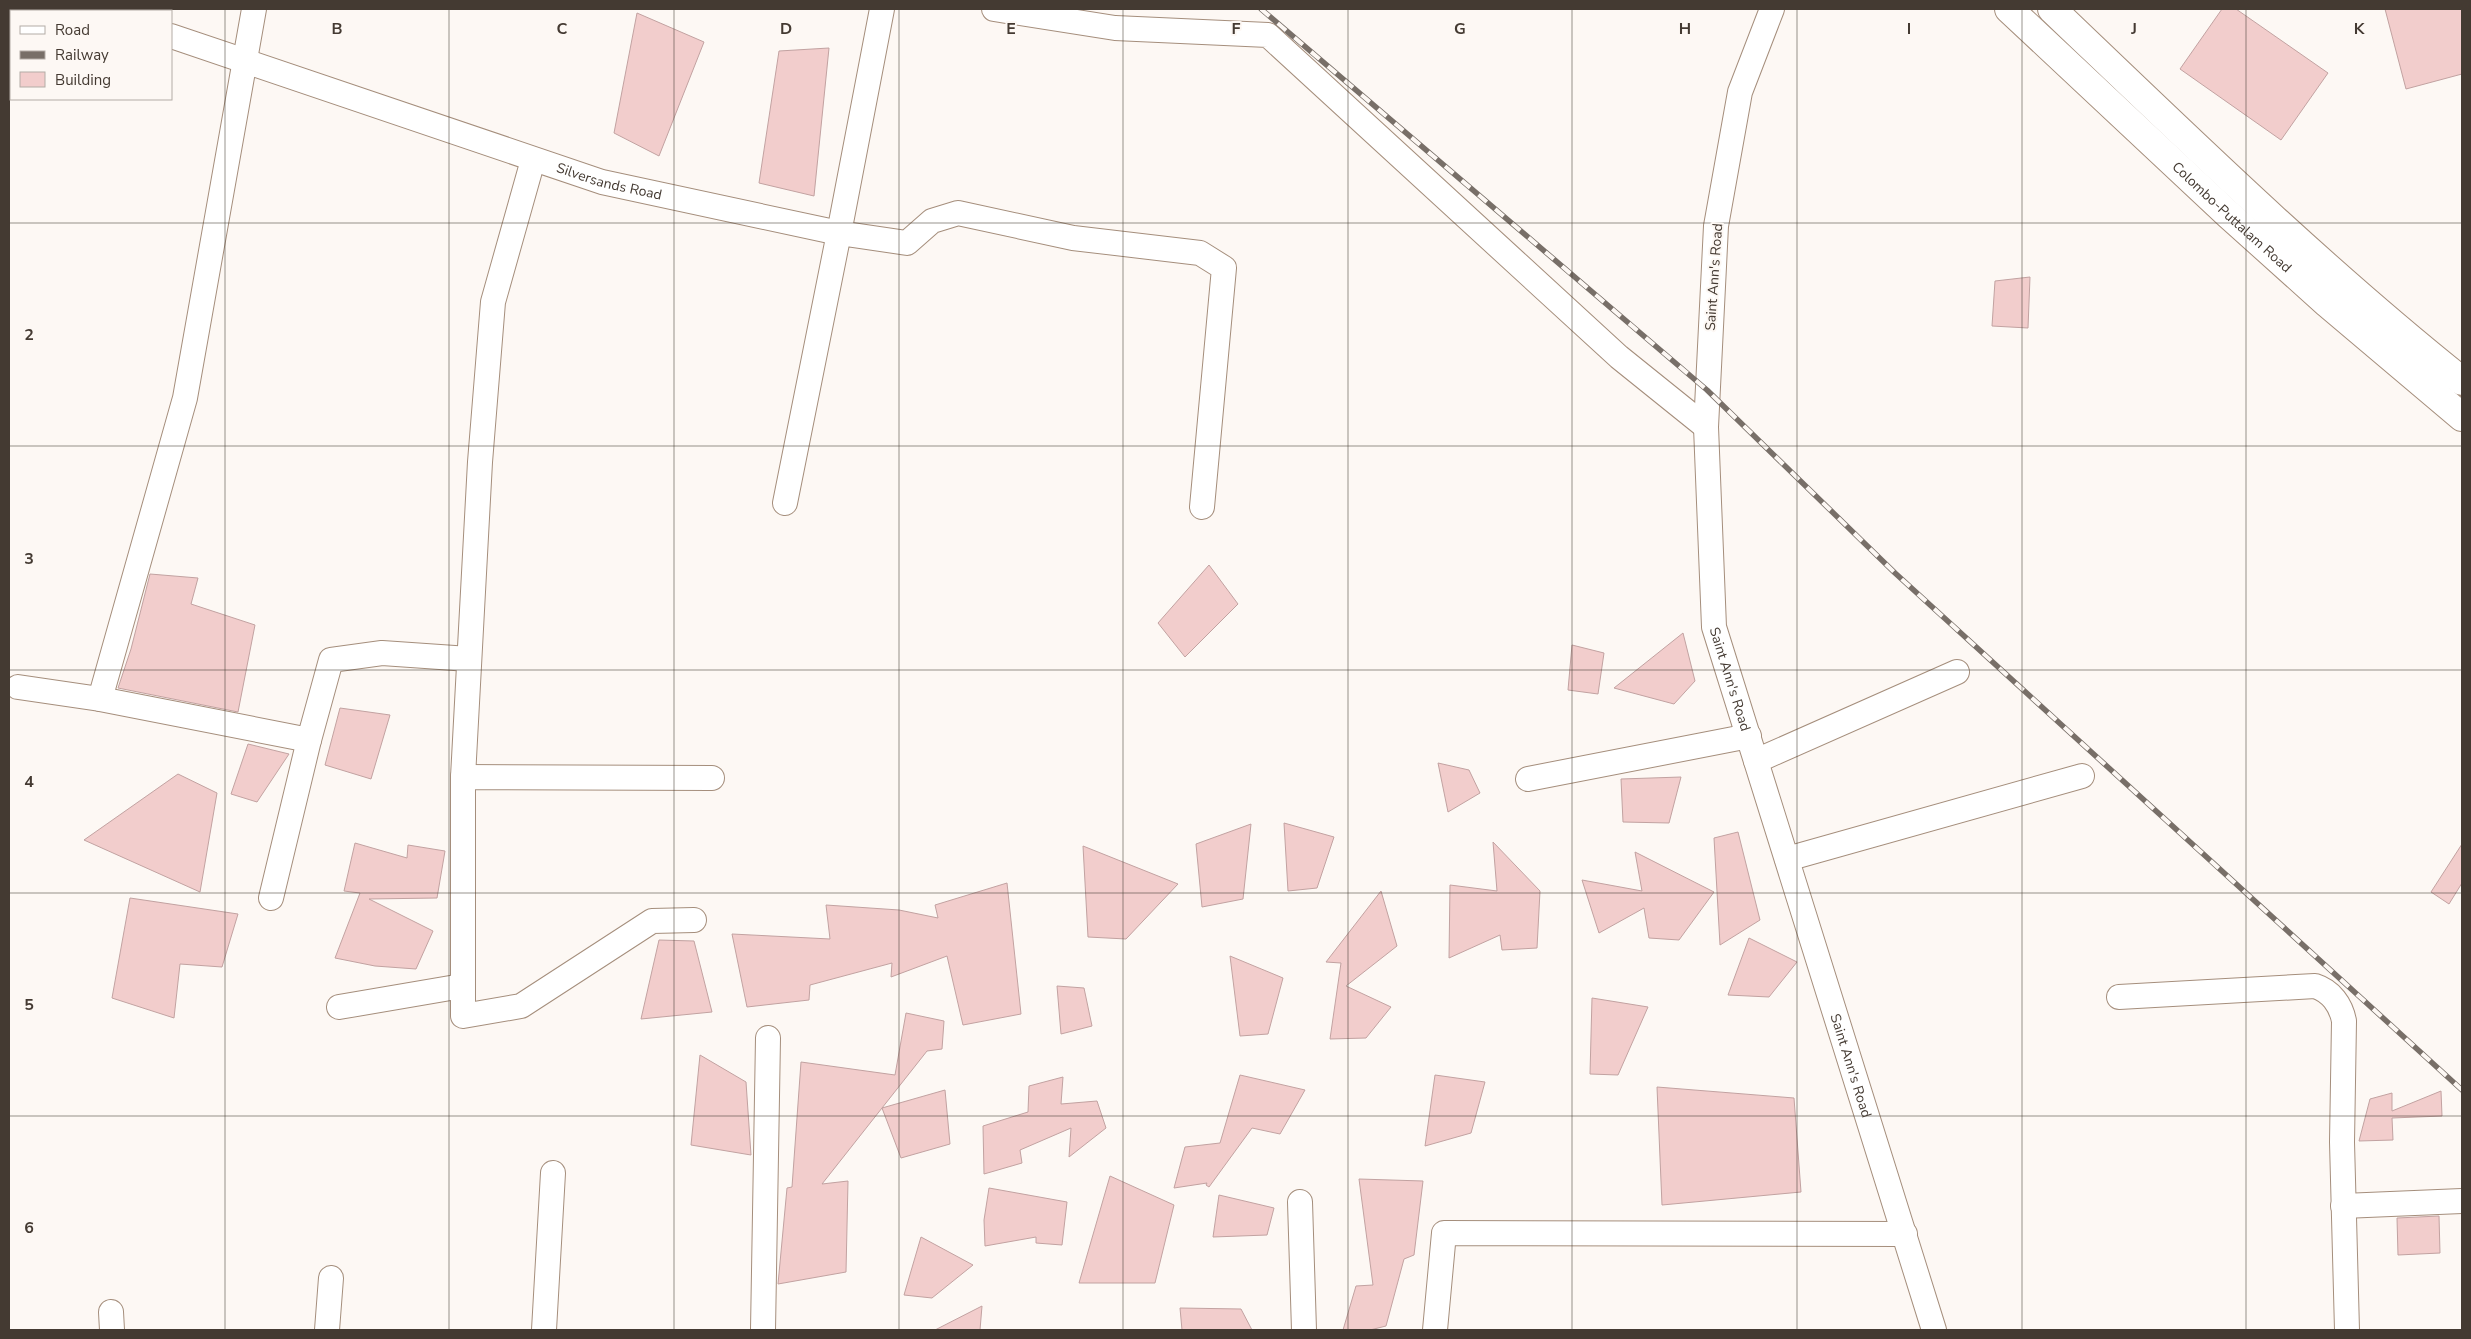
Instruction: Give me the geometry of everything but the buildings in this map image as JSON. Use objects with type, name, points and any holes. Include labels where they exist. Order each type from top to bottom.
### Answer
[{"type":"highway","name":"Colombo-Puttalam Road","points":[[2009,9],[2313,291],[2462,418]]},
{"type":"highway","name":"Colombo-Puttalam Road","points":[[2052,9],[2240,188],[2326,265],[2462,381]]},
{"type":"street","points":[[100,699],[185,398],[254,9]]},
{"type":"street","points":[[785,503],[882,9]]},
{"type":"street","points":[[994,9],[1115,28],[1268,35],[1619,357],[1706,427]]},
{"type":"street","name":"Saint Ann's Road","points":[[1772,9],[1740,92],[1716,226],[1706,427],[1714,627],[1934,1330]]},
{"type":"street","name":"Silversands Road","points":[[172,36],[602,182],[839,233],[907,243],[932,221],[958,213],[1073,238],[1200,253],[1224,268],[1202,507]]},
{"type":"street","points":[[533,160],[493,302],[480,462],[463,777],[463,1016],[521,1006],[652,921],[694,920]]},
{"type":"street","points":[[271,898],[309,740],[331,660],[382,653],[469,659]]},
{"type":"street","points":[[1756,761],[1957,672]]},
{"type":"street","points":[[18,687],[100,699],[309,740]]},
{"type":"street","points":[[1528,779],[1749,736]]},
{"type":"street","points":[[1787,859],[2082,776]]},
{"type":"street","points":[[463,777],[712,778]]},
{"type":"street","points":[[339,1007],[462,986]]},
{"type":"street","points":[[2119,997],[2284,986],[2315,986],[2329,992],[2342,1010],[2344,1021],[2342,1142],[2346,1330]]},
{"type":"street","points":[[763,1330],[768,1038]]},
{"type":"street","points":[[544,1330],[553,1173]]},
{"type":"street","points":[[2343,1206],[2462,1201]]},
{"type":"street","points":[[1300,1202],[1304,1330]]},
{"type":"street","points":[[1435,1330],[1444,1233],[1905,1234]]},
{"type":"street","points":[[327,1330],[331,1278]]},
{"type":"railway","points":[[1261,9],[1707,390],[1895,573],[2462,1090]]}]
